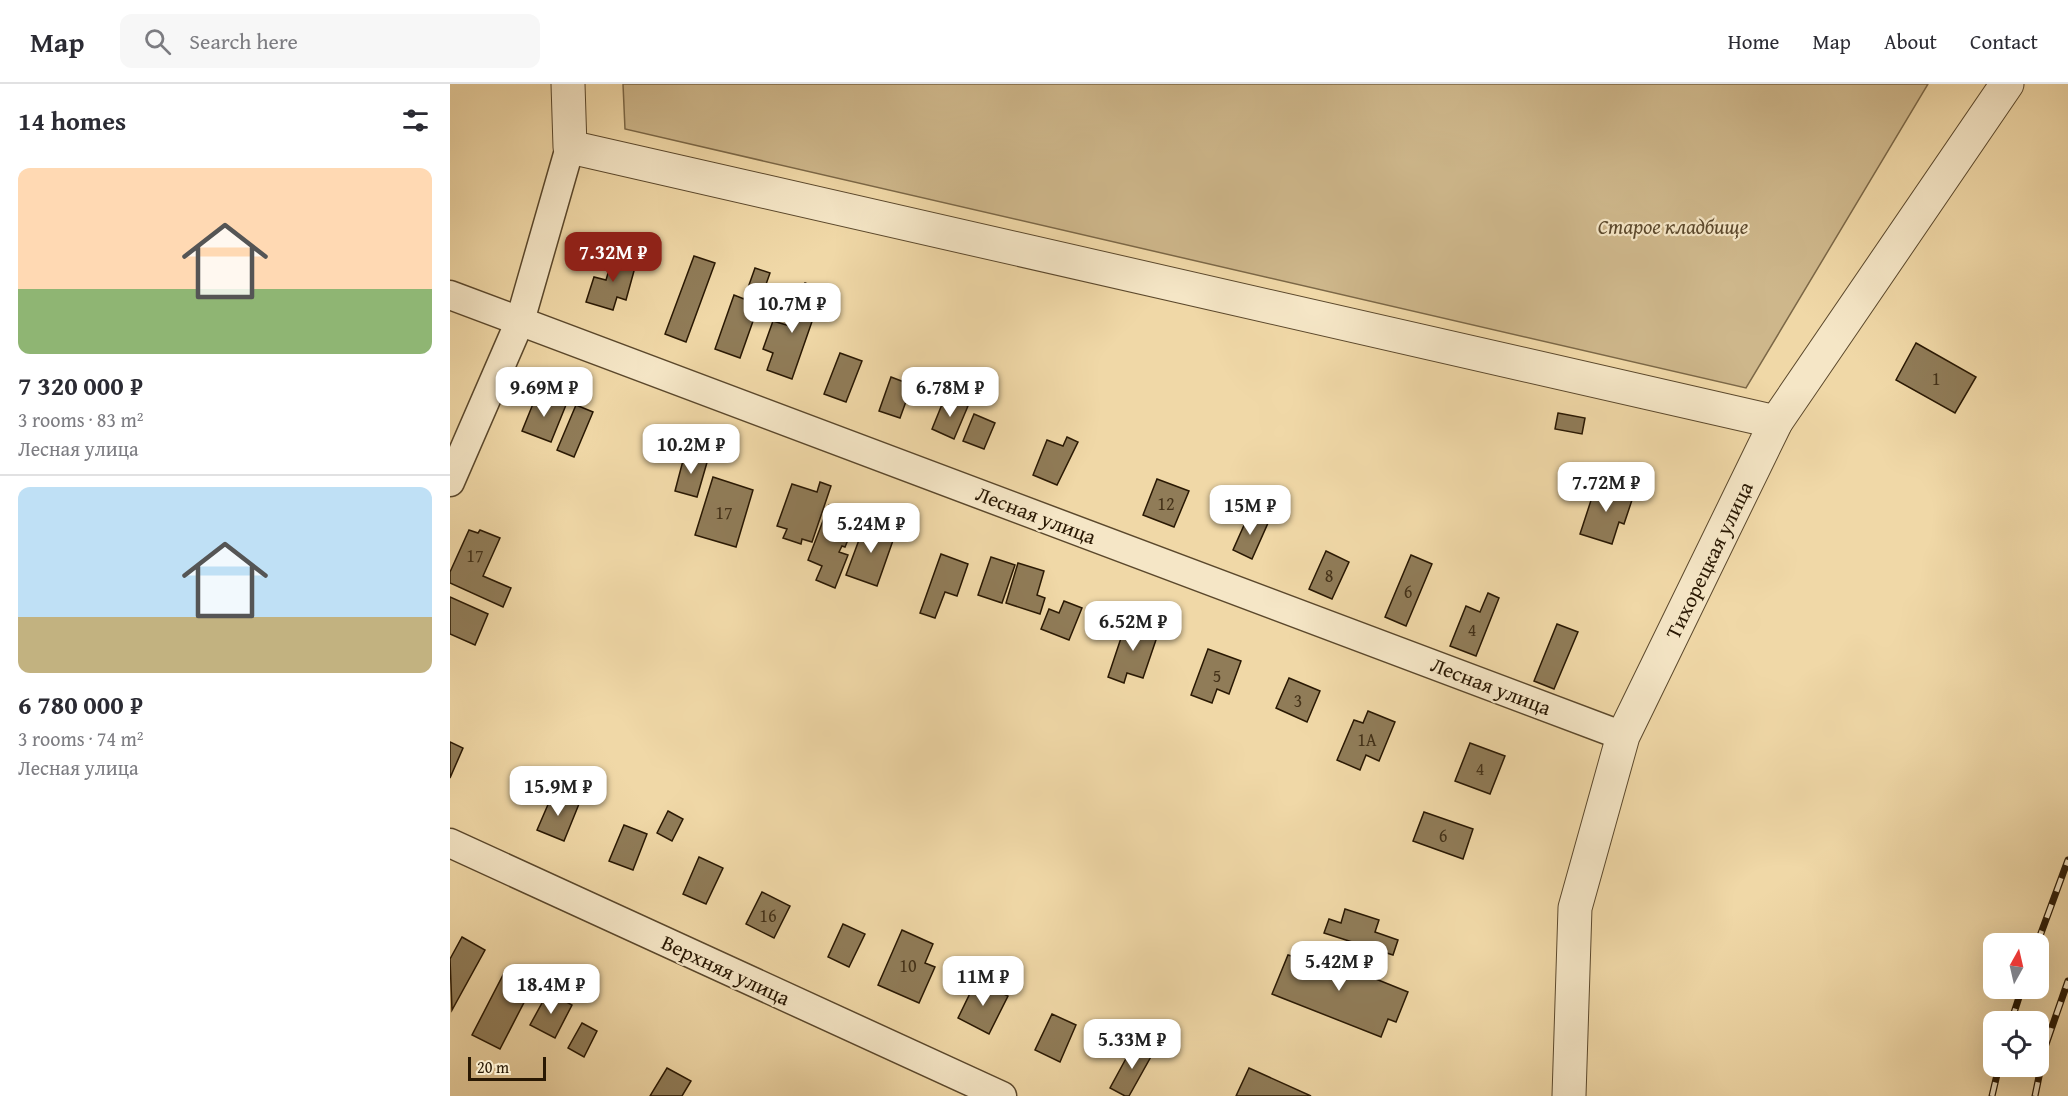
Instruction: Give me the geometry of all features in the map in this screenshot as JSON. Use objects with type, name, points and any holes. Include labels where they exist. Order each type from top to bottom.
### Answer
[{"type":"street","points":[[450,482],[520,321],[570,147],[568,84]]},
{"type":"street","name":"Тихорецкая улица","points":[[1569,1096],[1575,908],[1623,736],[1776,422],[2007,84]]},
{"type":"street","points":[[570,147],[1776,422]]},
{"type":"street","name":"Лесная улица","points":[[450,295],[1623,736]]},
{"type":"street","name":"Верхняя улица","points":[[450,843],[1002,1096]]},
{"type":"green space","name":"Старое кладбище","points":[[623,84],[1928,84],[1746,388],[625,129]]},
{"type":"building","points":[[614,253],[637,260],[626,300],[617,297],[613,310],[586,302],[594,277],[606,280]]},
{"type":"building","points":[[694,256],[715,263],[686,342],[665,334]]},
{"type":"building","points":[[755,268],[770,273],[740,358],[715,349],[734,295],[744,299]]},
{"type":"building","points":[[805,283],[823,290],[792,379],[767,370],[773,353],[763,349],[773,321],[790,326]]},
{"type":"building","points":[[1916,343],[1976,377],[1955,413],[1896,380]]},
{"type":"building","points":[[840,353],[862,361],[846,402],[824,394]]},
{"type":"building","points":[[891,377],[912,385],[900,418],[879,411]]},
{"type":"building","points":[[537,394],[566,405],[551,442],[522,431]]},
{"type":"building","points":[[945,397],[968,406],[954,439],[932,429]]},
{"type":"building","points":[[576,405],[593,412],[574,457],[557,450]]},
{"type":"building","points":[[1558,413],[1585,418],[1582,434],[1555,429]]},
{"type":"building","points":[[974,414],[995,423],[984,449],[963,441]]},
{"type":"building","points":[[1067,437],[1078,442],[1057,485],[1033,475],[1047,440],[1063,446]]},
{"type":"building","points":[[685,453],[708,459],[697,497],[675,491]]},
{"type":"building","points":[[713,477],[753,490],[736,547],[695,535]]},
{"type":"building","points":[[1157,479],[1189,491],[1174,527],[1143,515]]},
{"type":"building","points":[[820,482],[831,486],[812,542],[802,539],[801,544],[783,538],[787,529],[777,526],[792,484],[817,492]]},
{"type":"building","points":[[1597,482],[1634,494],[1624,524],[1619,522],[1612,544],[1580,534]]},
{"type":"building","points":[[829,505],[858,516],[845,547],[842,546],[839,552],[848,555],[835,588],[816,580],[822,566],[808,560]]},
{"type":"building","points":[[1249,514],[1268,523],[1252,559],[1233,550]]},
{"type":"building","points":[[866,521],[896,532],[877,586],[846,575]]},
{"type":"building","points":[[469,530],[478,533],[480,530],[500,538],[483,576],[511,588],[503,607],[450,583],[450,572]]},
{"type":"building","points":[[1326,551],[1349,562],[1332,599],[1309,589]]},
{"type":"building","points":[[941,554],[968,564],[957,596],[945,592],[935,618],[920,613]]},
{"type":"building","points":[[1411,555],[1432,564],[1406,626],[1385,617]]},
{"type":"building","points":[[991,557],[1015,565],[1002,603],[978,595]]},
{"type":"building","points":[[1018,563],[1044,571],[1037,595],[1045,598],[1040,614],[1006,603]]},
{"type":"building","points":[[1488,593],[1499,598],[1476,656],[1450,646],[1466,606],[1480,612]]},
{"type":"building","points":[[450,597],[488,614],[475,645],[450,634]]},
{"type":"building","points":[[1064,601],[1082,608],[1069,640],[1041,629],[1049,609],[1059,613]]},
{"type":"building","points":[[1127,620],[1159,631],[1143,678],[1127,673],[1124,683],[1108,677]]},
{"type":"building","points":[[1557,624],[1578,632],[1554,689],[1534,681]]},
{"type":"building","points":[[1208,649],[1241,661],[1229,694],[1217,689],[1212,703],[1191,695]]},
{"type":"building","points":[[1289,678],[1320,691],[1307,722],[1276,708]]},
{"type":"building","points":[[1368,711],[1395,722],[1379,761],[1366,755],[1360,770],[1337,760],[1354,720],[1363,723]]},
{"type":"building","points":[[450,742],[463,748],[450,778]]},
{"type":"building","points":[[1470,743],[1505,756],[1490,794],[1455,781]]},
{"type":"building","points":[[553,793],[579,804],[564,841],[537,830]]},
{"type":"building","points":[[668,811],[683,819],[672,841],[657,833]]},
{"type":"building","points":[[1424,812],[1473,829],[1463,859],[1413,841]]},
{"type":"building","points":[[624,825],[647,834],[633,870],[609,861]]},
{"type":"building","points":[[699,857],[723,868],[706,904],[683,894]]},
{"type":"building","points":[[762,892],[790,906],[774,938],[746,924]]},
{"type":"building","points":[[1345,909],[1379,920],[1375,932],[1398,940],[1393,955],[1324,933],[1329,919],[1341,923]]},
{"type":"building","points":[[843,924],[865,934],[849,967],[828,957]]},
{"type":"building","points":[[902,930],[933,944],[925,963],[935,967],[919,1003],[878,985]]},
{"type":"building","points":[[462,937],[485,950],[452,1010],[450,959]]},
{"type":"building","points":[[1304,950],[1408,992],[1396,1022],[1388,1019],[1381,1037],[1272,994],[1288,955],[1295,957],[1297,953]]},
{"type":"building","points":[[504,973],[532,987],[500,1049],[472,1035]]},
{"type":"building","points":[[976,981],[1008,996],[989,1034],[958,1018]]},
{"type":"building","points":[[548,992],[572,1005],[555,1038],[530,1025]]},
{"type":"building","points":[[1052,1014],[1076,1025],[1060,1062],[1035,1050]]},
{"type":"building","points":[[582,1023],[597,1031],[584,1057],[568,1048]]},
{"type":"building","points":[[1135,1042],[1153,1053],[1129,1096],[1125,1096],[1110,1088]]},
{"type":"building","points":[[667,1068],[691,1081],[682,1096],[650,1096]]},
{"type":"building","points":[[1249,1068],[1311,1096],[1236,1096]]},
{"type":"railway","points":[[2041,933],[2068,860]]},
{"type":"railway","points":[[2035,1096],[2045,1047],[2068,981]]},
{"type":"railway","points":[[2015,1011],[2018,999]]},
{"type":"railway","points":[[1992,1096],[1996,1077]]}]
